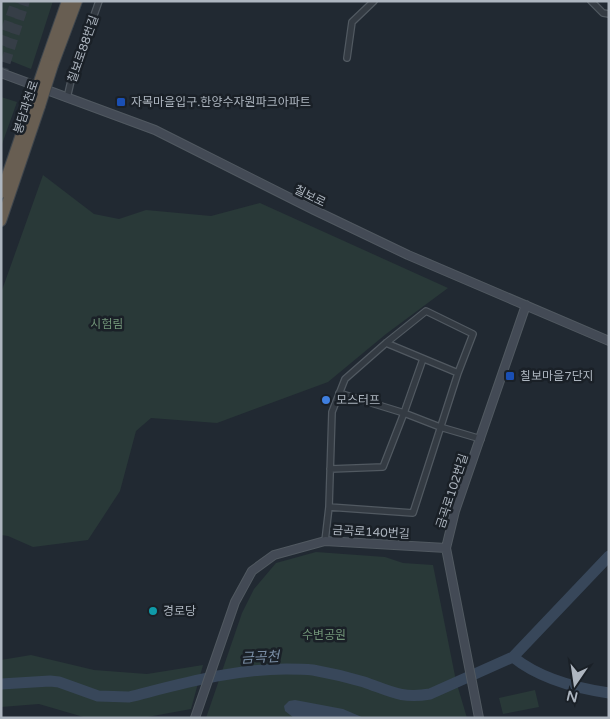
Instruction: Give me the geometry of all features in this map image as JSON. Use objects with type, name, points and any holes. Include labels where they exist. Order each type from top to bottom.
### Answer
[{"type":"highway","name":"봉담과천로","points":[[1,221],[50,63],[67,1]]},
{"type":"highway","name":"봉담과천로","points":[[50,63],[77,1]]},
{"type":"highway","name":"봉담과천로","points":[[1,194],[36,104]]},
{"type":"street","name":"칠보로88번길","points":[[67,98],[71,81],[100,1]]},
{"type":"street","points":[[347,58],[352,22],[374,1]]},
{"type":"street","points":[[591,1],[604,13],[609,14]]},
{"type":"street","name":"칠보로","points":[[1,73],[155,130],[399,251],[609,341]]},
{"type":"street","name":"금곡로102번길","points":[[479,718],[446,548],[455,511],[526,305]]},
{"type":"street","points":[[326,541],[332,412],[345,379],[426,311],[473,334],[458,373],[413,513],[329,507]]},
{"type":"street","points":[[386,343],[458,373]]},
{"type":"street","points":[[330,469],[383,467],[423,360]]},
{"type":"street","points":[[339,393],[481,439]]},
{"type":"street","name":"금곡로140번길","points":[[195,718],[243,584],[252,571],[274,555],[326,541],[446,548]]},
{"type":"green space","points":[[1,1],[53,1],[31,69],[1,57]]},
{"type":"green space","points":[[1,97],[17,102],[1,147]]},
{"type":"green space","name":"시험림","points":[[43,175],[94,214],[119,219],[146,210],[211,216],[260,203],[448,288],[386,334],[328,382],[217,423],[151,418],[136,431],[120,491],[88,540],[33,547],[8,536],[1,535],[1,293]]},
{"type":"green space","name":"수변공원","points":[[316,552],[385,557],[403,563],[433,565],[456,681],[467,718],[206,718],[242,613],[254,589],[276,563]]},
{"type":"green space","points":[[31,655],[94,670],[147,674],[203,665],[191,709],[142,718],[87,718],[39,704],[1,707],[1,660]]},
{"type":"green space","points":[[535,690],[539,707],[503,714],[499,698]]},
{"type":"water","points":[[295,700],[343,709],[364,718],[294,718],[285,711],[284,706],[289,701]]},
{"type":"waterway","name":"금곡천","points":[[1,684],[50,681],[59,682],[98,696],[129,697],[226,674],[300,669],[345,677],[403,695],[430,694],[513,657],[609,556]]},
{"type":"waterway","name":"금곡천","points":[[513,657],[523,665],[546,677],[583,688],[609,693]]},
{"type":"tunnel","points":[[1,45],[16,1]]},
{"type":"tunnel","points":[[1,77],[25,1]]},
{"type":"place","name":"자목마을입구.한양수자원파크아파트","points":[[121,102]]},
{"type":"place","name":"칠보마을7단지","points":[[510,376]]},
{"type":"place","name":"모스터프","points":[[326,400]]},
{"type":"place","name":"경로당","points":[[153,611]]}]
